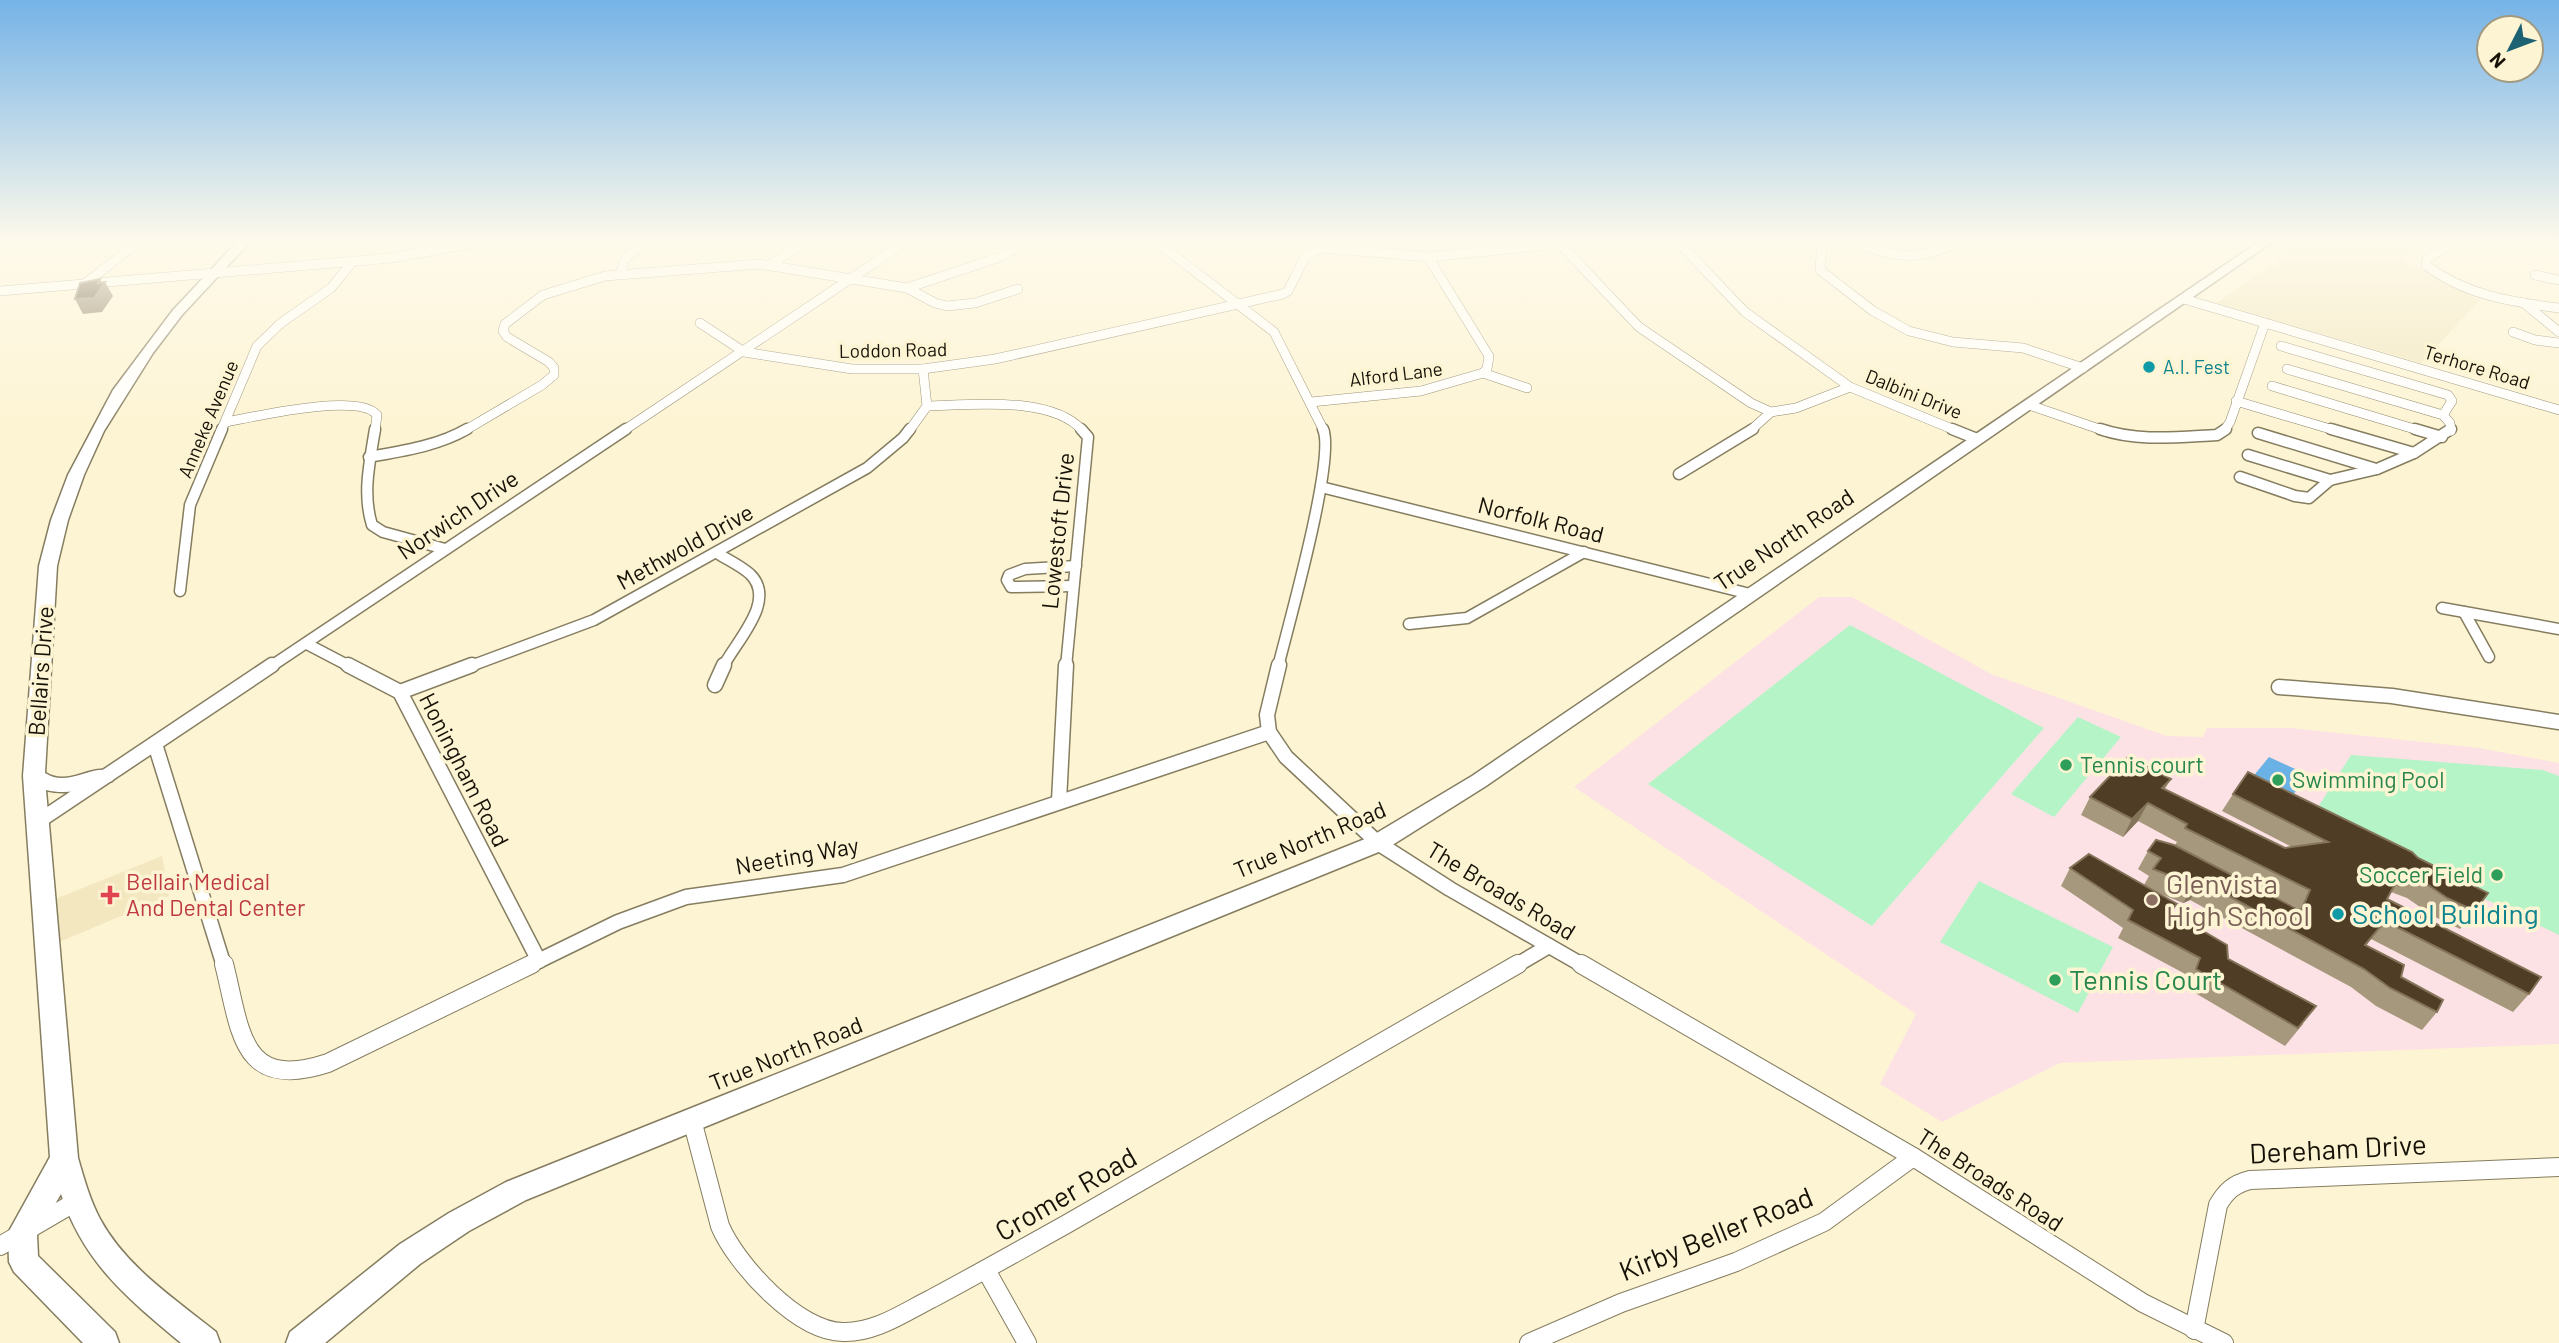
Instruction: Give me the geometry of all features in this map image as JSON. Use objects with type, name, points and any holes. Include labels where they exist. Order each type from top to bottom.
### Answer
[{"type":"main road","name":"Bellairs Drive","points":[[184,306],[141,357],[98,430],[72,488],[53,543],[48,566],[34,776],[64,1158],[77,1201],[96,1240],[125,1273],[205,1343]]},
{"type":"main road","name":"True North Road","points":[[301,1343],[410,1254],[459,1222],[516,1191],[1378,843],[1479,781],[2174,306]]},
{"type":"main road","points":[[34,776],[43,783],[55,786],[105,776]]},
{"type":"main road","points":[[64,1158],[51,1185],[11,1240],[30,1270],[104,1343]]},
{"type":"street","name":"Anneke Avenue","points":[[180,592],[190,505],[261,341],[306,306]]},
{"type":"street","points":[[369,457],[413,449],[457,435],[542,385],[554,375],[552,364],[507,338],[503,331],[506,324],[529,306]]},
{"type":"street","name":"Norwich Drive","points":[[36,824],[812,306]]},
{"type":"street","name":"Loddon Road","points":[[700,323],[744,352],[852,369],[923,369],[995,359],[1232,306]]},
{"type":"street","points":[[1241,306],[1279,338],[1327,438],[1321,488],[1267,715],[1269,732]]},
{"type":"street","points":[[1458,306],[1489,356],[1487,369],[1483,373],[1527,388]]},
{"type":"street","points":[[1618,306],[1639,327],[1751,403],[1771,412],[1796,408],[1850,387]]},
{"type":"street","name":"Dalbini Drive","points":[[1739,306],[1850,387],[1977,439]]},
{"type":"street","points":[[1869,306],[1895,325],[1929,337],[1953,342],[2023,348],[2083,368]]},
{"type":"street","name":"Terhore Road","points":[[2207,306],[2559,410]]},
{"type":"street","points":[[2527,306],[2559,332]]},
{"type":"street","points":[[2029,405],[2118,435],[2176,438],[2217,435],[2225,430],[2265,323]]},
{"type":"street","points":[[2513,331],[2540,341],[2559,343]]},
{"type":"street","points":[[2281,346],[2448,396],[2452,401],[2443,415]]},
{"type":"street","points":[[923,369],[927,406]]},
{"type":"street","points":[[2240,477],[2302,498],[2313,497],[2330,481],[2377,469],[2414,453],[2451,430],[2450,423],[2443,415],[2287,369]]},
{"type":"street","name":"Alford Lane","points":[[1311,402],[1431,389],[1483,373]]},
{"type":"street","points":[[2272,386],[2442,437]]},
{"type":"street","points":[[2236,401],[2414,453]]},
{"type":"street","name":"Methwold Drive","points":[[400,692],[594,620],[717,554],[867,468],[903,438],[927,406]]},
{"type":"street","name":"Lowestoft Drive","points":[[927,406],[1037,408],[1074,420],[1088,437],[1061,733],[1059,801]]},
{"type":"street","points":[[226,422],[317,409],[368,408],[377,415],[369,457],[368,508],[372,525],[383,532],[445,549]]},
{"type":"street","points":[[1679,474],[1756,427],[1771,412]]},
{"type":"street","points":[[2258,433],[2377,469]]},
{"type":"street","points":[[2248,455],[2330,481]]},
{"type":"street","name":"Norfolk Road","points":[[1321,488],[1750,594]]},
{"type":"street","points":[[1409,624],[1467,618],[1584,552]]},
{"type":"street","points":[[715,685],[747,628],[760,597],[756,581],[749,573],[717,554]]},
{"type":"street","points":[[1073,586],[1020,589],[1011,587],[1007,580],[1009,575],[1025,569],[1076,566]]},
{"type":"street","points":[[2442,608],[2559,629]]},
{"type":"street","points":[[2464,612],[2488,657]]},
{"type":"street","name":"Honingham Road","points":[[307,644],[400,692],[538,961]]},
{"type":"street","points":[[2279,687],[2392,696],[2559,722]]},
{"type":"street","name":"Neeting Way","points":[[155,744],[255,1060],[272,1070],[290,1072],[315,1067],[346,1054],[666,902],[843,875],[1269,732]]},
{"type":"street","name":"The Broads Road","points":[[1269,732],[1286,757],[1378,843],[1549,946],[1913,1157],[2125,1294],[2224,1343]]},
{"type":"street","name":"Cromer Road","points":[[692,1120],[706,1182],[727,1242],[743,1264],[776,1296],[821,1326],[845,1332],[874,1328],[986,1270],[1549,946]]},
{"type":"street","name":"Kirby Beller Road","points":[[1529,1343],[1621,1303],[1736,1262],[1824,1223],[1913,1157]]},
{"type":"street","name":"Dereham Drive","points":[[2194,1330],[2217,1205],[2225,1191],[2236,1183],[2263,1179],[2559,1167]]},
{"type":"street","points":[[11,1240],[77,1201]]},
{"type":"street","points":[[986,1270],[1027,1343]]},
{"type":"shaded area","points":[[2226,306],[2475,306],[2421,363]]},
{"type":"shaded area","name":"Glenvista High School","points":[[1819,597],[1852,597],[1991,674],[2167,736],[2203,737],[2207,728],[2291,728],[2479,748],[2559,763],[2559,1044],[2060,1063],[1942,1122],[1880,1084],[1916,1014],[1574,787]]},
{"type":"shaded area","points":[[162,856],[169,896],[59,942],[53,900]]},
{"type":"green space","points":[[1850,625],[2044,728],[1872,926],[1648,784]]},
{"type":"green space","name":"Tennis court","points":[[2078,717],[2121,737],[2054,817],[2011,794]]},
{"type":"green space","name":"Soccer Field","points":[[2351,755],[2543,770],[2559,776],[2559,935],[2313,815]]},
{"type":"green space","name":"Tennis Court","points":[[1979,881],[2113,947],[2078,1013],[1940,942]]},
{"type":"water","name":"Swimming Pool","points":[[2269,757],[2308,775],[2287,803],[2247,784]]},
{"type":"building","points":[[2128,757],[2171,779],[2162,788],[2285,848],[2328,842],[2233,794],[2248,772],[2412,852],[2418,858],[2488,893],[2475,911],[2447,898],[2421,880],[2401,873],[2387,899],[2541,977],[2529,994],[2385,921],[2365,945],[2404,965],[2401,977],[2443,1000],[2437,1012],[2390,988],[2364,969],[2201,881],[2194,885],[2153,869],[2161,858],[2148,851],[2156,840],[2174,845],[2301,911],[2310,890],[2185,828],[2187,824],[2148,803],[2132,819],[2090,797]]},
{"type":"building","points":[[2089,854],[2177,904],[2169,911],[2227,945],[2228,959],[2316,1006],[2298,1028],[2196,969],[2200,958],[2128,920],[2133,910],[2070,868]]},
{"type":"place","name":"A.I. Fest","points":[[2149,367]]},
{"type":"place","name":"Tennis court","points":[[2066,765]]},
{"type":"place","name":"Swimming Pool","points":[[2278,780]]},
{"type":"place","name":"Soccer Field","points":[[2497,875]]},
{"type":"place","name":"Bellair Medical And Dental Center","points":[[110,895]]},
{"type":"place","name":"Glenvista High School","points":[[2152,900]]},
{"type":"place","name":"School Building","points":[[2338,914]]},
{"type":"place","name":"Tennis Court","points":[[2055,980]]}]
